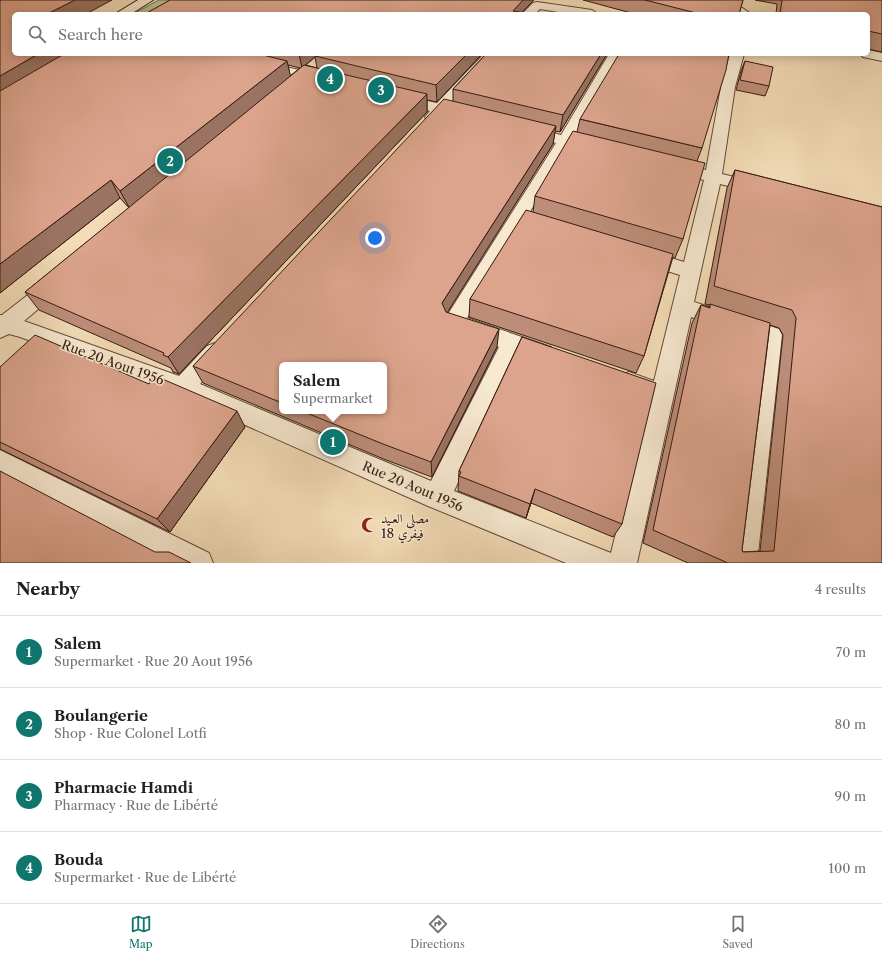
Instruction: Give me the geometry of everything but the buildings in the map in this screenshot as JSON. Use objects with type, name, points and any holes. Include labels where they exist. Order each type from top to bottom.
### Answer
[{"type":"street","points":[[126,12],[147,0]]},
{"type":"street","points":[[723,0],[742,12]]},
{"type":"street","points":[[530,12],[537,5],[580,12]]},
{"type":"street","points":[[870,54],[882,57]]},
{"type":"street","points":[[230,56],[298,70],[335,82]]},
{"type":"street","points":[[419,132],[489,56]]},
{"type":"street","points":[[557,358],[454,322],[527,221],[565,141],[615,56]]},
{"type":"street","points":[[623,563],[713,177],[728,87],[736,56]]},
{"type":"street","points":[[286,90],[298,70],[320,62]]},
{"type":"street","points":[[388,95],[477,118]]},
{"type":"street","points":[[514,128],[609,152]]},
{"type":"street","points":[[661,164],[774,193]]},
{"type":"street","points":[[631,253],[691,271]]},
{"type":"street","points":[[2,326],[69,273]]},
{"type":"street","points":[[683,306],[772,335],[743,563]]},
{"type":"street","name":"Rue 20 Aout 1956","points":[[2,326],[23,329],[183,387],[437,497],[601,563]]},
{"type":"street","points":[[183,387],[226,341]]},
{"type":"street","points":[[437,497],[512,342]]},
{"type":"street","points":[[610,376],[663,394]]},
{"type":"street","points":[[0,462],[198,563]]},
{"type":"green space","points":[[159,0],[170,0],[149,12],[137,12]]},
{"type":"place","name":"Bouda","points":[[330,79]]},
{"type":"place","name":"Pharmacie Hamdi","points":[[381,90]]},
{"type":"place","name":"Boulangerie","points":[[170,161]]},
{"type":"place","name":"Salem","points":[[333,442]]},
{"type":"place","name":"مصلى العـيد 18 فيفري","points":[[369,525]]}]
